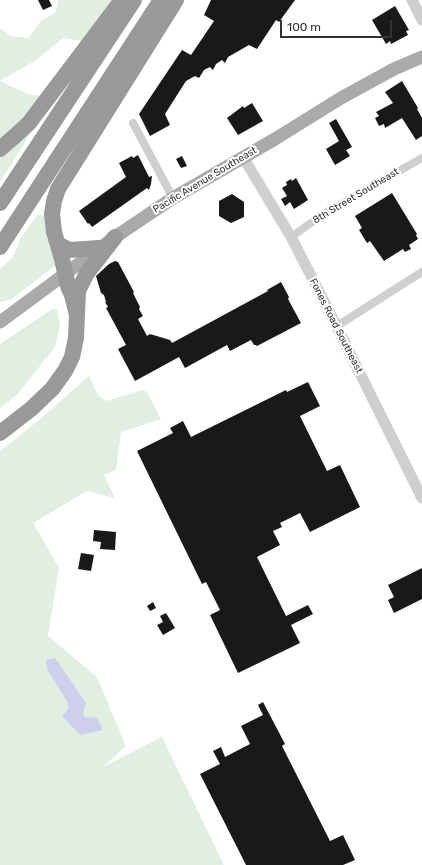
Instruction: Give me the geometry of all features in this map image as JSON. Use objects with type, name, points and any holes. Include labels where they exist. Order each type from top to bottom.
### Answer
[{"type":"highway","points":[[0,149],[29,123],[122,0]]},
{"type":"highway","points":[[0,203],[134,0]]},
{"type":"highway","points":[[0,247],[161,0]]},
{"type":"highway","points":[[77,315],[54,232],[52,214],[54,200],[58,189],[176,0]]},
{"type":"highway","points":[[0,433],[31,409],[47,394],[65,371],[72,358],[76,338],[78,291],[87,273],[115,237]]},
{"type":"highway","points":[[58,244],[69,250],[99,248]]},
{"type":"main road","name":"Pacific Avenue Southeast","points":[[0,322],[99,248],[173,198],[341,98],[394,69],[422,57]]},
{"type":"street","points":[[412,0],[422,20]]},
{"type":"street","points":[[133,123],[173,198]]},
{"type":"street","name":"Fones Road Southeast","points":[[243,157],[291,237],[422,498]]},
{"type":"street","name":"8th Street Southeast","points":[[291,237],[325,213],[422,158]]},
{"type":"street","points":[[337,326],[422,272]]},
{"type":"shaded area","points":[[58,0],[113,0],[83,41],[63,38],[36,60],[0,81],[0,28],[11,36],[28,38],[41,21],[56,12]]},
{"type":"shaded area","points":[[0,81],[28,94],[40,96],[27,119],[0,140]]},
{"type":"shaded area","points":[[29,132],[30,133],[23,146],[0,182],[0,154]]},
{"type":"shaded area","points":[[38,214],[45,216],[57,264],[12,299],[0,302],[0,269],[13,257],[20,239]]},
{"type":"shaded area","points":[[54,308],[58,312],[60,326],[55,347],[17,395],[0,408],[0,344]]},
{"type":"shaded area","points":[[89,376],[98,395],[106,401],[143,390],[147,392],[161,419],[121,432],[116,470],[104,475],[115,498],[87,491],[33,523],[59,568],[48,636],[97,677],[126,746],[103,767],[162,737],[224,865],[0,865],[0,451],[39,420]],"holes":[[[67,701],[83,714],[85,718],[80,735],[62,716],[68,709]]]},
{"type":"water","points":[[55,658],[86,703],[83,714],[85,717],[97,718],[103,730],[80,735],[62,716],[68,709],[67,701],[47,669],[46,660]]},
{"type":"building","points":[[38,0],[49,0],[52,6],[43,10]]},
{"type":"building","points":[[211,0],[295,0],[279,22],[276,20],[257,49],[249,45],[228,57],[225,63],[222,60],[216,64],[213,70],[210,67],[204,70],[199,78],[195,76],[186,81],[165,114],[170,125],[150,136],[139,114],[182,50],[191,55],[214,21],[204,15]]},
{"type":"building","points":[[395,6],[409,30],[406,31],[408,35],[391,44],[390,41],[386,44],[372,20]]},
{"type":"building","points":[[402,81],[418,108],[417,109],[422,118],[422,136],[416,140],[402,118],[385,128],[384,124],[379,126],[375,118],[379,116],[376,112],[393,103],[385,92]]},
{"type":"building","points":[[252,103],[263,121],[238,135],[227,118],[243,106],[244,108]]},
{"type":"building","points":[[336,119],[352,147],[346,150],[350,156],[335,165],[326,149],[339,141],[329,123]]},
{"type":"building","points":[[138,155],[149,177],[152,176],[149,190],[147,188],[92,227],[89,223],[88,224],[79,211],[126,177],[119,163],[132,156],[133,158]]},
{"type":"building","points":[[182,156],[187,166],[181,168],[176,159]]},
{"type":"building","points":[[296,178],[308,200],[294,209],[290,202],[285,206],[281,199],[287,196],[282,188],[287,185],[286,182],[291,179],[292,181]]},
{"type":"building","points":[[392,193],[417,234],[418,239],[409,245],[411,249],[405,252],[403,249],[384,261],[370,241],[367,243],[359,230],[362,228],[355,216]]},
{"type":"building","points":[[232,194],[244,202],[244,217],[231,223],[219,216],[219,201]]},
{"type":"building","points":[[115,261],[118,262],[134,292],[133,293],[140,307],[139,309],[143,316],[138,319],[147,336],[150,334],[170,340],[172,343],[268,291],[267,290],[281,282],[301,323],[257,346],[254,345],[251,340],[230,351],[227,345],[185,368],[179,357],[135,381],[118,349],[126,345],[106,308],[108,307],[105,302],[104,295],[101,293],[96,276],[109,264]]},
{"type":"building","points":[[308,382],[320,406],[300,416],[327,471],[340,465],[360,507],[310,532],[300,513],[280,523],[282,527],[273,531],[280,545],[257,557],[286,616],[308,605],[313,614],[291,625],[300,643],[238,673],[210,615],[220,610],[206,582],[202,584],[137,451],[173,433],[170,428],[183,421],[191,437],[286,390],[287,392]]},
{"type":"building","points":[[94,530],[116,532],[115,550],[100,549],[101,542],[93,541]]},
{"type":"building","points":[[81,553],[94,555],[91,571],[78,569]]},
{"type":"building","points":[[422,568],[422,599],[394,613],[388,600],[394,597],[388,585]]},
{"type":"building","points":[[153,602],[156,608],[150,611],[147,606]]},
{"type":"building","points":[[166,613],[175,628],[163,635],[157,625],[163,622],[160,616]]},
{"type":"building","points":[[263,702],[285,744],[282,746],[330,841],[343,835],[355,860],[343,865],[246,865],[200,774],[220,764],[213,751],[221,747],[225,757],[250,744],[241,726],[263,715],[258,705]]}]
